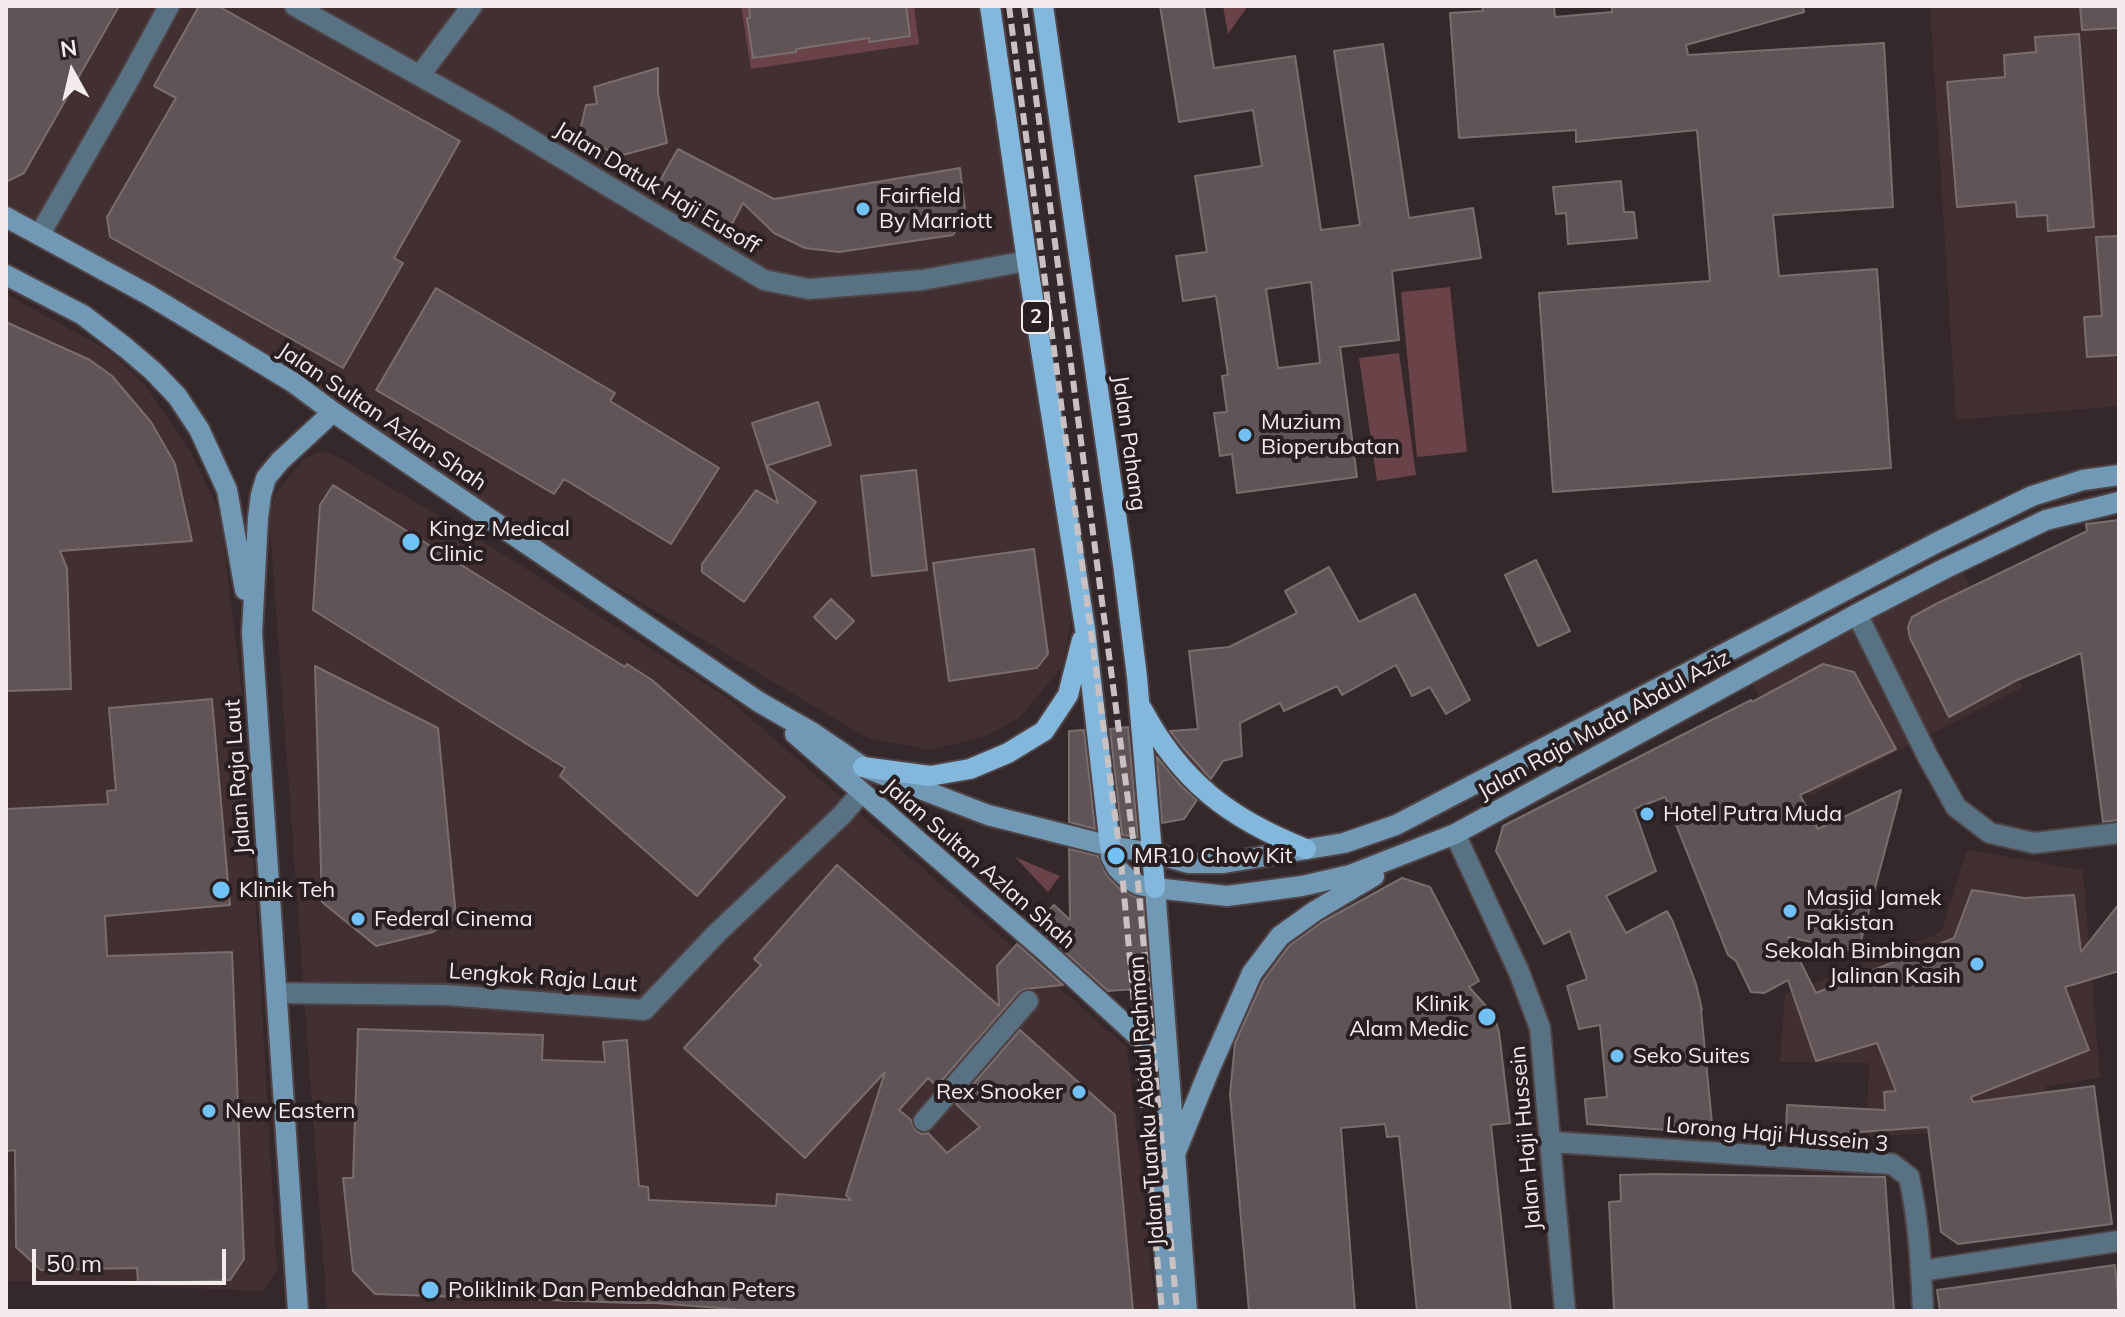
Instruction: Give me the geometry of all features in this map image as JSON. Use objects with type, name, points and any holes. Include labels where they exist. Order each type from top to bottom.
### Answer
[{"type":"main road","name":"2","points":[[990,6],[1085,628],[1110,846]]},
{"type":"main road","name":"Jalan Pahang","points":[[1043,6],[1123,564],[1155,888]]},
{"type":"main road","name":"Jalan Sultan Azlan Shah","points":[[6,217],[149,295],[271,369],[759,702],[863,767],[988,815],[1110,846],[1153,853]]},
{"type":"main road","points":[[6,275],[83,315],[153,371],[177,396],[199,429],[227,490],[252,633]]},
{"type":"main road","name":"Jalan Raja Laut","points":[[298,1311],[252,633],[258,518],[266,478],[333,412]]},
{"type":"main road","name":"Jalan Raja Muda Abdul Aziz","points":[[1153,853],[1188,863],[1224,863],[1344,843],[1396,825],[1924,549],[2032,496],[2083,480],[2119,475]]},
{"type":"main road","name":"Jalan Raja Muda Abdul Aziz","points":[[1110,846],[1117,868],[1128,879],[1155,888],[1227,896],[1302,886],[1350,875],[1455,834],[1944,569],[2046,520],[2119,502]]},
{"type":"main road","points":[[863,767],[930,776],[970,769],[1008,753],[1044,731],[1068,695],[1085,628]]},
{"type":"main road","name":"Jalan Sultan Azlan Shah","points":[[759,702],[1045,951],[1167,1063]]},
{"type":"main road","points":[[1138,702],[1169,753],[1211,796],[1269,835],[1306,849]]},
{"type":"main road","points":[[1175,1154],[1252,973],[1280,936],[1361,883],[1455,834]]},
{"type":"main road","name":"Jalan Tuanku Abdul Rahman","points":[[1155,888],[1187,1311]]},
{"type":"main road","points":[[1169,1311],[1158,1153],[1170,1098]]},
{"type":"street","points":[[40,234],[169,6]]},
{"type":"street","name":"Jalan Datuk Haji Eusoff","points":[[295,6],[420,75],[764,280],[809,289],[922,280],[1027,261]]},
{"type":"street","points":[[420,75],[472,6]]},
{"type":"street","points":[[1857,614],[1956,807],[1990,833],[2034,843],[2119,833]]},
{"type":"street","name":"Lengkok Raja Laut","points":[[277,993],[446,995],[644,1010],[717,933],[841,816],[861,793]]},
{"type":"street","name":"Jalan Haji Hussein","points":[[1455,834],[1519,972],[1540,1028],[1565,1311]]},
{"type":"street","points":[[924,1121],[1028,1001]]},
{"type":"street","name":"Lorong Haji Hussein 3","points":[[1552,1142],[1892,1164],[1909,1177],[1918,1227],[1923,1311]]},
{"type":"street","points":[[1921,1271],[2119,1241]]},
{"type":"shaded area","points":[[6,6],[984,6],[1071,623],[1062,667],[1018,719],[983,737],[930,750],[867,738],[6,222]]},
{"type":"shaded area","points":[[741,6],[914,6],[919,44],[751,69]]},
{"type":"shaded area","points":[[1223,6],[1248,6],[1228,34]]},
{"type":"shaded area","points":[[1930,6],[2119,6],[2119,406],[1956,420]]},
{"type":"shaded area","points":[[1450,287],[1467,452],[1417,457],[1401,292]]},
{"type":"shaded area","points":[[6,294],[108,350],[145,385],[190,451],[216,504],[223,537],[242,695],[258,940],[277,1270],[263,1291],[6,1281]]},
{"type":"shaded area","points":[[1399,353],[1416,475],[1377,481],[1359,358]]},
{"type":"shaded area","points":[[322,451],[338,457],[479,539],[726,697],[1127,1047],[1156,1311],[327,1311],[269,513],[276,493],[303,459]]},
{"type":"shaded area","points":[[1963,573],[2023,687],[1810,796],[1751,681]]},
{"type":"shaded area","name":"Sekolah Bimbingan Jalinan Kasih","points":[[1967,850],[2083,870],[2100,1078],[2046,1086],[2052,1126],[1866,1137],[1869,1063],[1780,1062],[1785,995],[1941,932]]},
{"type":"shaded area","points":[[1015,857],[1060,876],[1048,892]]},
{"type":"building","points":[[6,6],[119,6],[24,173],[6,182]]},
{"type":"building","points":[[199,6],[218,6],[460,141],[394,258],[403,263],[343,368],[110,237],[107,217],[176,98],[154,86]]},
{"type":"building","points":[[749,6],[906,6],[910,36],[869,42],[869,38],[753,58],[747,18],[750,18]]},
{"type":"building","points":[[1160,6],[1204,6],[1214,68],[1295,56],[1321,230],[1360,225],[1334,51],[1383,44],[1409,218],[1473,208],[1481,258],[1392,271],[1399,340],[1340,347],[1357,477],[1237,493],[1232,454],[1220,456],[1214,413],[1227,412],[1222,376],[1228,375],[1216,296],[1183,301],[1176,256],[1207,252],[1195,176],[1262,166],[1253,110],[1179,122]],"holes":[[[1311,282],[1320,363],[1278,368],[1266,289]]]},
{"type":"building","points":[[1482,6],[1554,6],[1555,17],[1612,12],[1612,6],[1803,6],[1804,12],[1686,45],[1688,55],[1884,43],[1893,207],[1773,215],[1779,276],[1877,269],[1891,468],[1553,492],[1539,293],[1710,281],[1697,130],[1576,142],[1576,130],[1459,138],[1450,13],[1483,11]]},
{"type":"building","points":[[2080,6],[2119,6],[2119,28],[2082,30]]},
{"type":"building","points":[[2079,34],[2094,227],[2048,231],[2047,215],[2017,217],[2016,202],[1957,207],[1947,82],[2005,77],[2004,55],[2036,52],[2035,37]]},
{"type":"building","points":[[658,68],[658,93],[667,143],[619,156],[579,135],[586,105],[597,104],[594,87]]},
{"type":"building","name":"Fairfield By Marriott","points":[[678,149],[774,199],[960,168],[966,217],[953,235],[839,252],[805,248],[774,233],[743,203],[732,224],[658,184]]},
{"type":"building","points":[[1621,181],[1624,212],[1634,212],[1637,238],[1568,244],[1566,213],[1556,214],[1553,187]]},
{"type":"building","points":[[2119,236],[2119,355],[2087,357],[2084,317],[2102,316],[2096,237]]},
{"type":"building","points":[[436,288],[615,393],[610,401],[719,468],[671,544],[564,479],[554,494],[376,390]]},
{"type":"building","points":[[6,322],[90,360],[112,376],[151,422],[175,464],[192,541],[60,551],[67,568],[71,689],[6,691]]},
{"type":"building","points":[[818,402],[831,445],[766,466],[816,502],[744,602],[702,572],[702,564],[756,490],[778,503],[752,423]]},
{"type":"building","points":[[916,470],[927,570],[872,576],[861,476]]},
{"type":"building","points":[[333,485],[625,667],[627,664],[652,680],[785,797],[697,896],[560,776],[565,768],[313,610],[320,505]]},
{"type":"building","points":[[2119,520],[2119,820],[2103,822],[2081,653],[2015,681],[1949,717],[1910,638],[1908,627],[1912,617],[2087,531],[2086,524]]},
{"type":"building","points":[[1034,549],[1048,654],[1037,668],[949,681],[933,563]]},
{"type":"building","points":[[1536,560],[1570,631],[1538,646],[1505,575]]},
{"type":"building","points":[[1329,567],[1359,622],[1415,594],[1470,700],[1446,714],[1430,687],[1412,696],[1396,665],[1342,695],[1337,686],[1284,711],[1280,703],[1240,723],[1242,756],[1223,761],[1211,779],[1170,731],[1198,729],[1189,651],[1229,647],[1297,613],[1285,591]]},
{"type":"building","points":[[831,599],[854,621],[836,639],[814,617]]},
{"type":"building","points":[[1823,664],[1854,672],[1896,749],[1800,795],[1818,829],[1901,790],[1858,952],[1788,937],[1816,993],[1954,938],[1972,890],[2024,898],[2074,895],[2081,952],[2119,904],[2119,971],[2065,987],[2089,1050],[1971,1097],[1973,1102],[2094,1086],[2112,1224],[1958,1244],[1941,1232],[1928,1127],[1860,1134],[1786,1131],[1787,1105],[1885,1110],[1884,1092],[1896,1091],[1877,1043],[1816,1061],[1788,980],[1764,993],[1751,992],[1736,961],[1728,955],[1665,797],[1634,809],[1656,871],[1606,896],[1626,933],[1667,911],[1673,922],[1696,984],[1702,1010],[1712,1123],[1707,1133],[1587,1124],[1585,1099],[1607,1097],[1600,1025],[1579,1029],[1567,986],[1587,979],[1570,931],[1544,944],[1496,851],[1503,826]]},
{"type":"building","points":[[315,666],[438,728],[455,906],[454,919],[433,932],[376,946],[322,902]]},
{"type":"building","points":[[212,699],[230,905],[105,916],[107,956],[232,952],[244,1259],[230,1280],[138,1284],[137,1268],[41,1270],[16,1247],[15,1150],[7,1151],[6,809],[108,804],[107,791],[116,790],[109,708]]},
{"type":"building","points":[[1128,727],[1138,837],[1122,835],[1110,729]]},
{"type":"building","points":[[1084,730],[1095,829],[1069,822],[1069,731]]},
{"type":"building","points":[[1157,757],[1197,800],[1184,819],[1162,823]]},
{"type":"building","points":[[1069,849],[1098,856],[1106,874],[1119,888],[1143,899],[1150,988],[1108,991],[1035,925],[1054,905],[1070,920]]},
{"type":"building","points":[[837,865],[999,1006],[997,966],[1017,944],[1063,985],[1019,992],[937,1086],[928,1078],[899,1110],[911,1120],[915,1130],[921,1134],[928,1133],[947,1153],[980,1127],[956,1104],[1020,1030],[1115,1115],[1133,1311],[757,1311],[656,1303],[375,1294],[353,1271],[343,1178],[353,1178],[358,1029],[543,1035],[542,1060],[605,1062],[603,1042],[627,1040],[639,1186],[648,1187],[649,1200],[776,1206],[777,1194],[851,1200],[846,1195],[885,1072],[805,1158],[684,1048],[761,965],[754,959]]},
{"type":"building","points":[[1402,878],[1430,887],[1479,981],[1469,987],[1494,1015],[1499,1032],[1510,1123],[1491,1125],[1511,1311],[1417,1311],[1399,1136],[1387,1137],[1385,1124],[1341,1128],[1355,1311],[1249,1311],[1230,1094],[1235,1043],[1263,981],[1289,946],[1322,922]]},
{"type":"building","points":[[1620,1175],[1885,1177],[1894,1311],[1614,1311],[1609,1202],[1621,1201]]},
{"type":"building","points":[[2115,1265],[2119,1311],[1940,1311],[1937,1290]]},
{"type":"railway","points":[[1009,6],[1121,861],[1162,1311]]},
{"type":"railway","points":[[1024,6],[1136,861],[1177,1311]]},
{"type":"place","name":"Fairfield By Marriott","points":[[863,209]]},
{"type":"place","name":"Muzium Bioperubatan","points":[[1245,435]]},
{"type":"place","name":"Kingz Medical Clinic","points":[[411,542]]},
{"type":"place","name":"Hotel Putra Muda","points":[[1647,814]]},
{"type":"place","name":"MR10 Chow Kit","points":[[1116,856]]},
{"type":"place","name":"Klinik Teh","points":[[221,890]]},
{"type":"place","name":"Masjid Jamek Pakistan","points":[[1790,911]]},
{"type":"place","name":"Federal Cinema","points":[[358,919]]},
{"type":"place","name":"Sekolah Bimbingan Jalinan Kasih","points":[[1977,964]]},
{"type":"place","name":"Klinik Alam Medic","points":[[1487,1017]]},
{"type":"place","name":"Seko Suites","points":[[1617,1056]]},
{"type":"place","name":"Rex Snooker","points":[[1079,1092]]},
{"type":"place","name":"New Eastern","points":[[209,1111]]},
{"type":"place","name":"Poliklinik Dan Pembedahan Peters","points":[[430,1290]]}]
